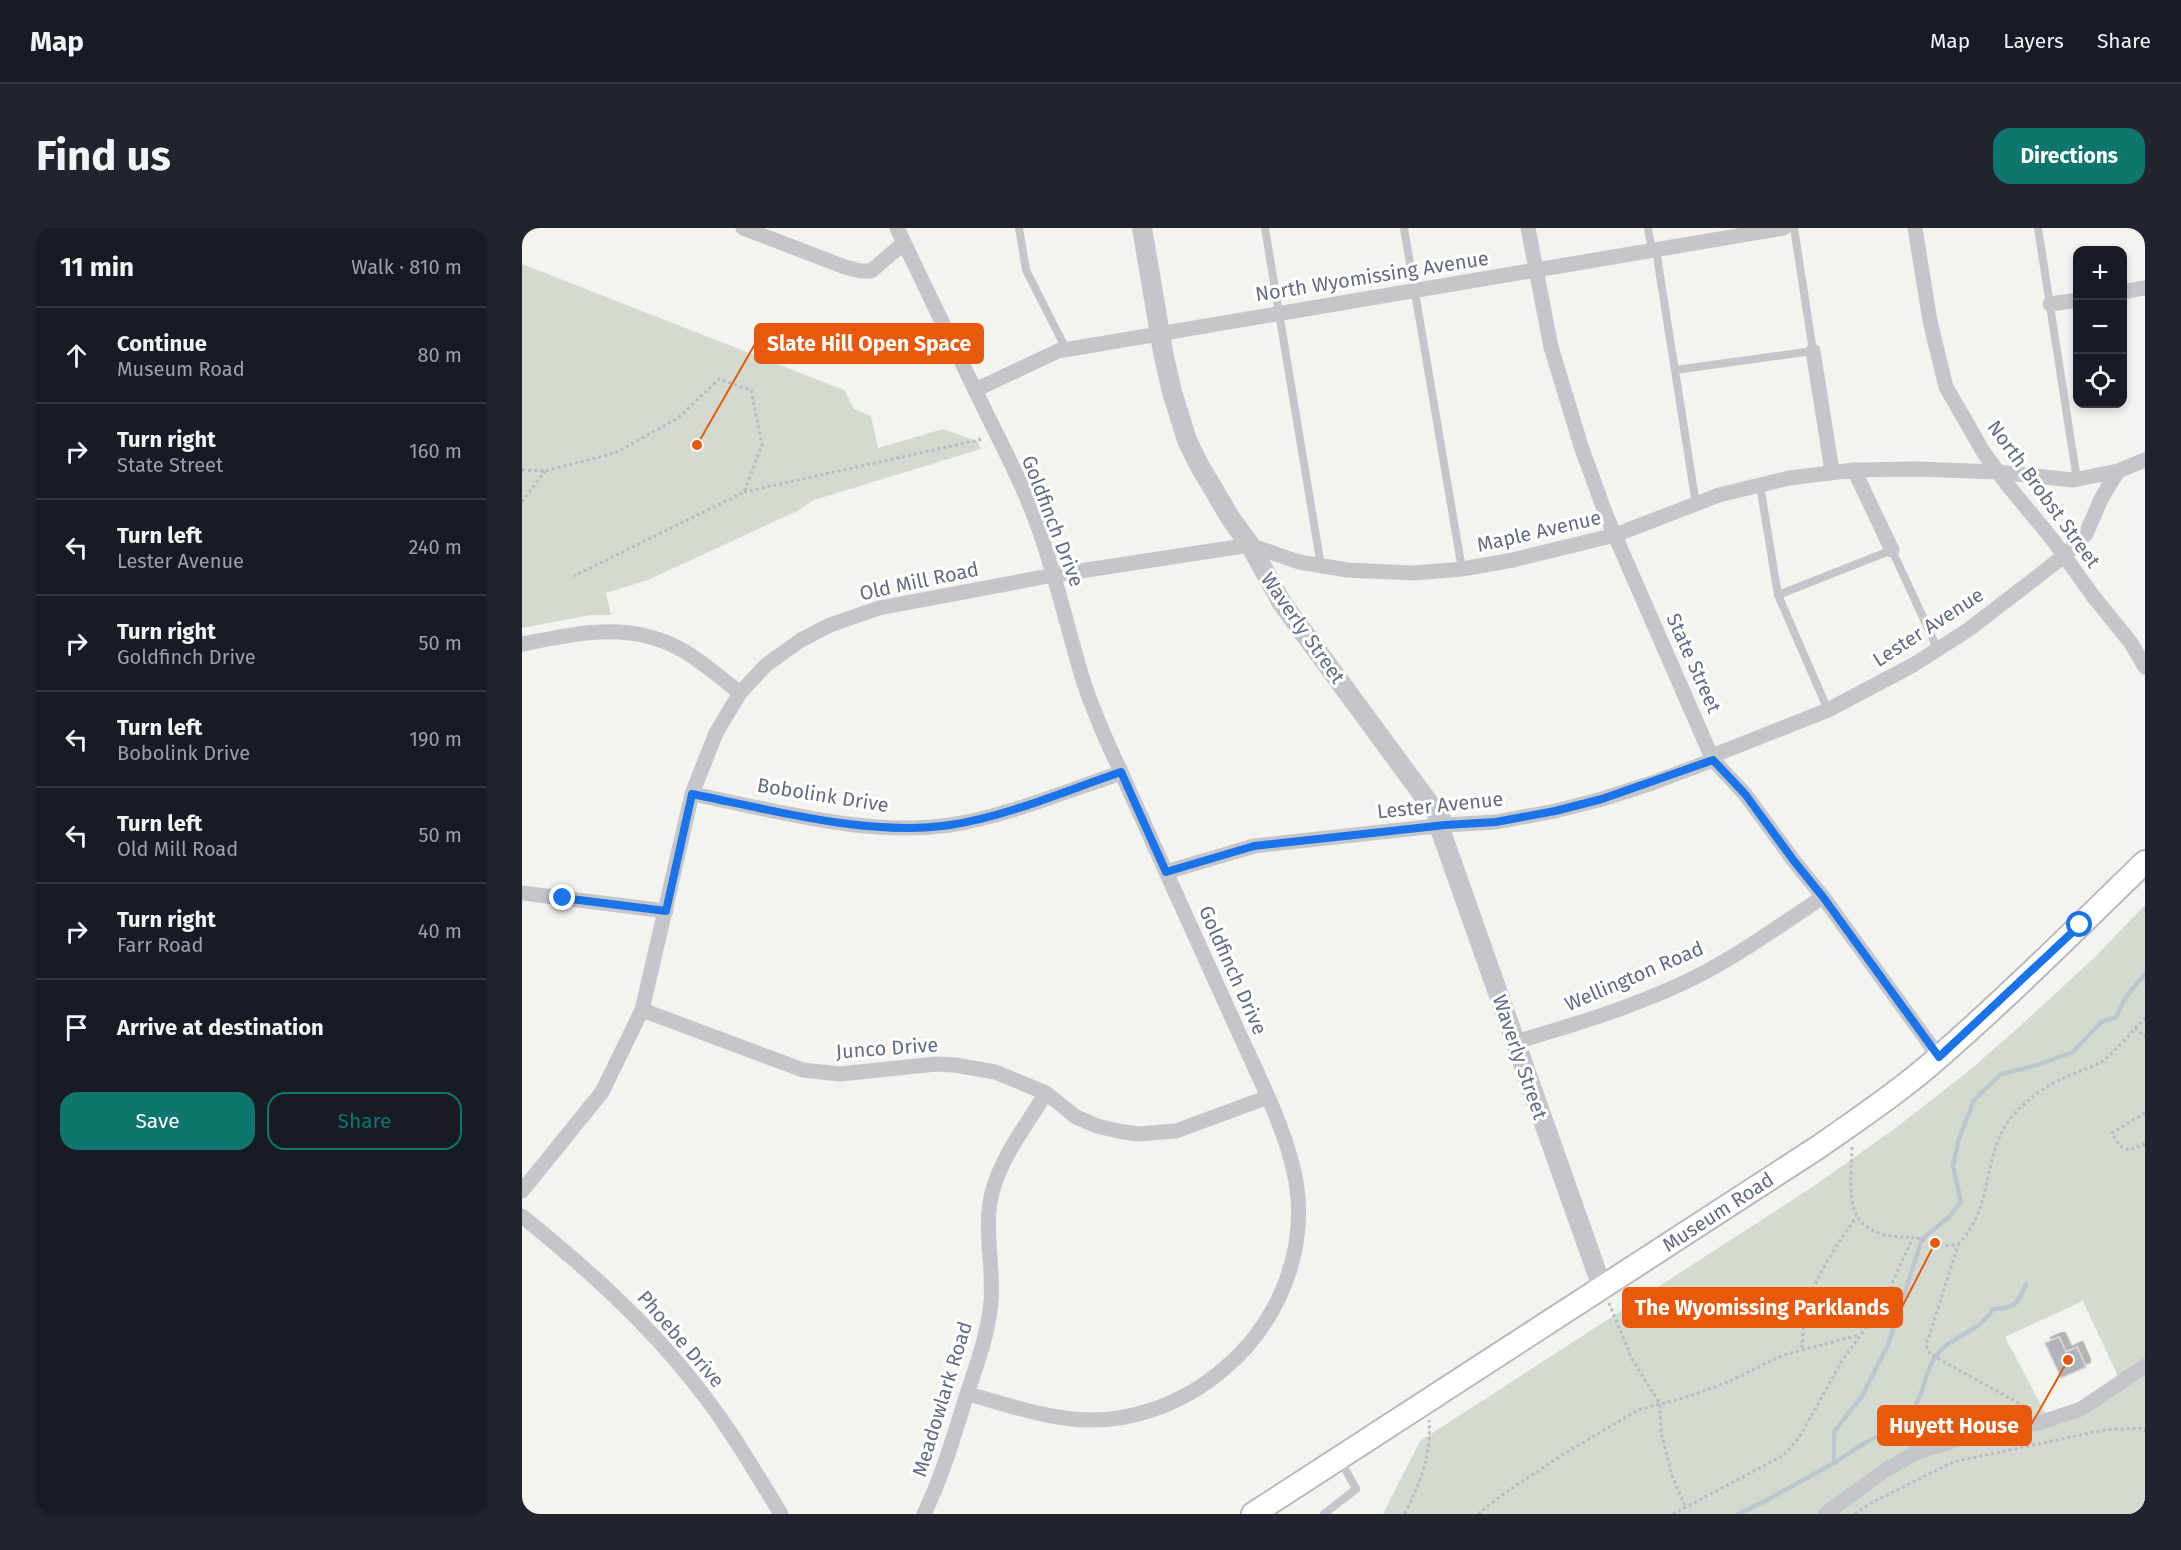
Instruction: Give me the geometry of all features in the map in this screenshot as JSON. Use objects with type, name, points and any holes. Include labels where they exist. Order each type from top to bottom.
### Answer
[{"type":"main road","name":"Museum Road","points":[[1252,1514],[1854,1122],[1939,1057],[2015,988],[2145,861]]},
{"type":"street","points":[[743,228],[861,271],[871,271],[904,243]]},
{"type":"street","name":"Goldfinch Drive","points":[[897,228],[1026,496],[1054,575],[1083,679],[1121,772],[1268,1097],[1293,1165],[1298,1201],[1297,1240],[1288,1277],[1274,1309],[1237,1357],[1209,1381],[1167,1406],[1115,1418],[1097,1420],[1063,1418],[968,1394]]},
{"type":"street","name":"Waverly Street","points":[[1142,228],[1159,333],[1172,392],[1187,440],[1207,478],[1231,519],[1250,545],[1282,603],[1442,825],[1515,1042],[1602,1287]]},
{"type":"street","name":"State Street","points":[[1528,228],[1534,270],[1551,347],[1564,394],[1602,505],[1713,758],[1745,794],[1823,897],[1939,1057]]},
{"type":"street","name":"North Wyomissing Avenue","points":[[975,390],[1041,358],[1066,349],[1784,228]]},
{"type":"street","name":"North Brobst Street","points":[[1915,228],[1930,321],[1946,387],[1984,453],[2144,661]]},
{"type":"street","points":[[2127,291],[2145,288]]},
{"type":"street","points":[[2049,304],[2073,301]]},
{"type":"street","points":[[1813,351],[1832,471]]},
{"type":"street","name":"Maple Avenue","points":[[1250,545],[1299,562],[1321,566],[1414,573],[1462,569],[1513,560],[1615,536],[1719,495],[1789,478],[1832,471],[1917,469],[1998,472],[2077,480],[2118,471],[2145,460]]},
{"type":"street","points":[[1854,470],[1892,550]]},
{"type":"street","name":"Lester Avenue","points":[[1166,872],[1254,846],[1442,825],[1496,822],[1555,811],[1642,787],[1828,710],[1938,650],[1968,630],[2064,556],[2086,534],[2101,499],[2118,471]]},
{"type":"street","name":"Old Mill Road","points":[[522,1191],[602,1092],[642,1010],[692,794],[716,733],[740,693],[766,665],[801,640],[830,625],[879,608],[1054,575],[1250,545]]},
{"type":"street","points":[[522,644],[586,632],[630,632],[657,639],[685,652],[740,693]]},
{"type":"street","name":"Bobolink Drive","points":[[692,794],[845,823],[899,828],[926,827],[989,817],[1121,772]]},
{"type":"street","points":[[522,893],[666,911]]},
{"type":"street","name":"Wellington Road","points":[[1515,1042],[1571,1026],[1680,984],[1754,944],[1823,897]]},
{"type":"street","name":"Junco Drive","points":[[642,1010],[803,1070],[840,1074],[917,1064],[955,1065],[995,1072],[1046,1093],[1076,1117],[1097,1126],[1138,1134],[1176,1131],[1268,1097]]},
{"type":"street","name":"Meadowlark Road","points":[[924,1514],[944,1469],[982,1352],[989,1316],[992,1264],[989,1220],[992,1193],[1002,1166],[1046,1093]]},
{"type":"street","name":"Phoebe Drive","points":[[522,1216],[605,1285],[674,1358],[735,1438],[781,1514]]},
{"type":"street","points":[[1825,1514],[1884,1471],[1915,1453],[1968,1436],[2049,1420],[2082,1409],[2145,1366]]},
{"type":"lane","points":[[1019,228],[1026,270],[1066,349]]},
{"type":"lane","points":[[1265,228],[1321,566]]},
{"type":"lane","points":[[1404,228],[1462,569]]},
{"type":"lane","points":[[1648,228],[1675,370],[1696,504]]},
{"type":"lane","points":[[1675,370],[1813,351],[1794,228]]},
{"type":"lane","points":[[2038,228],[2077,480]]},
{"type":"lane","points":[[1760,485],[1778,595],[1828,710]]},
{"type":"lane","points":[[1778,595],[1892,550],[1938,650]]},
{"type":"lane","points":[[1324,1514],[1356,1489],[1339,1458]]},
{"type":"path","points":[[522,471],[545,471],[615,453],[678,418],[719,379],[751,390],[762,445],[744,492]]},
{"type":"path","points":[[574,576],[744,492],[953,447],[997,435]]},
{"type":"path","points":[[522,502],[545,471]]},
{"type":"path","points":[[2049,1420],[1930,1354],[1926,1345],[1959,1243],[1973,1223],[1984,1199],[1996,1146],[2008,1122],[2024,1105],[2060,1079],[2102,1062],[2145,1018]]},
{"type":"path","points":[[2135,1028],[2145,1037]]},
{"type":"path","points":[[2145,1113],[2112,1133],[2120,1146],[2129,1150],[2145,1144]]},
{"type":"path","points":[[1854,1122],[1851,1203],[1860,1222],[1872,1230],[1887,1235],[1914,1238],[1950,1247],[1959,1243]]},
{"type":"path","points":[[1802,1349],[1805,1314],[1821,1274],[1840,1239],[1856,1216]]},
{"type":"path","points":[[1673,1514],[1784,1455],[1799,1438],[1843,1359],[1882,1306],[1914,1238]]},
{"type":"path","points":[[1602,1287],[1632,1359],[1660,1404],[1661,1432],[1672,1476],[1686,1508]]},
{"type":"path","points":[[1478,1514],[1562,1455],[1638,1410],[1720,1385],[1783,1355],[1861,1335]]},
{"type":"path","points":[[1405,1514],[1425,1465],[1430,1441],[1427,1401]]},
{"type":"path","points":[[1855,1514],[1871,1503],[1953,1462],[2104,1430],[2139,1428],[2145,1431]]},
{"type":"shaded area","points":[[522,264],[844,390],[854,409],[871,416],[878,448],[943,429],[977,441],[981,449],[814,500],[797,511],[648,580],[606,593],[611,615],[591,615],[522,628]]},
{"type":"shaded area","points":[[2145,905],[2145,1514],[1383,1514],[1420,1441],[1814,1186],[1897,1127],[1971,1069],[2094,958]],"holes":[[[2083,1301],[2121,1383],[2049,1420],[2005,1337]]]},
{"type":"building","points":[[2059,1337],[2066,1352],[2077,1347],[2086,1367],[2061,1378],[2045,1343]]},
{"type":"waterway","points":[[1738,1514],[1834,1463],[1834,1432],[1862,1396],[1888,1345],[1922,1239],[1948,1218],[1961,1202],[1953,1166],[1959,1139],[1974,1100],[2001,1074],[2034,1066],[2073,1052],[2101,1022],[2116,1017],[2126,997],[2145,974]]},
{"type":"waterway","points":[[1834,1463],[1896,1427],[1906,1418],[1916,1405],[1928,1371],[1943,1348],[1982,1322],[1993,1309],[2015,1304],[2026,1284]]},
{"type":"place","name":"Slate Hill Open Space","points":[[697,445]]},
{"type":"place","name":"The Wyomissing Parklands","points":[[1935,1243]]},
{"type":"place","name":"Huyett House","points":[[2068,1360]]},
{"type":"route","points":[[563,898],[666,911],[692,794],[873,827],[926,827],[951,825],[989,817],[1121,772],[1166,872],[1254,846],[1445,825],[1496,822],[1555,811],[1652,783],[1713,760],[1745,794],[1939,1057],[2080,925]]}]
